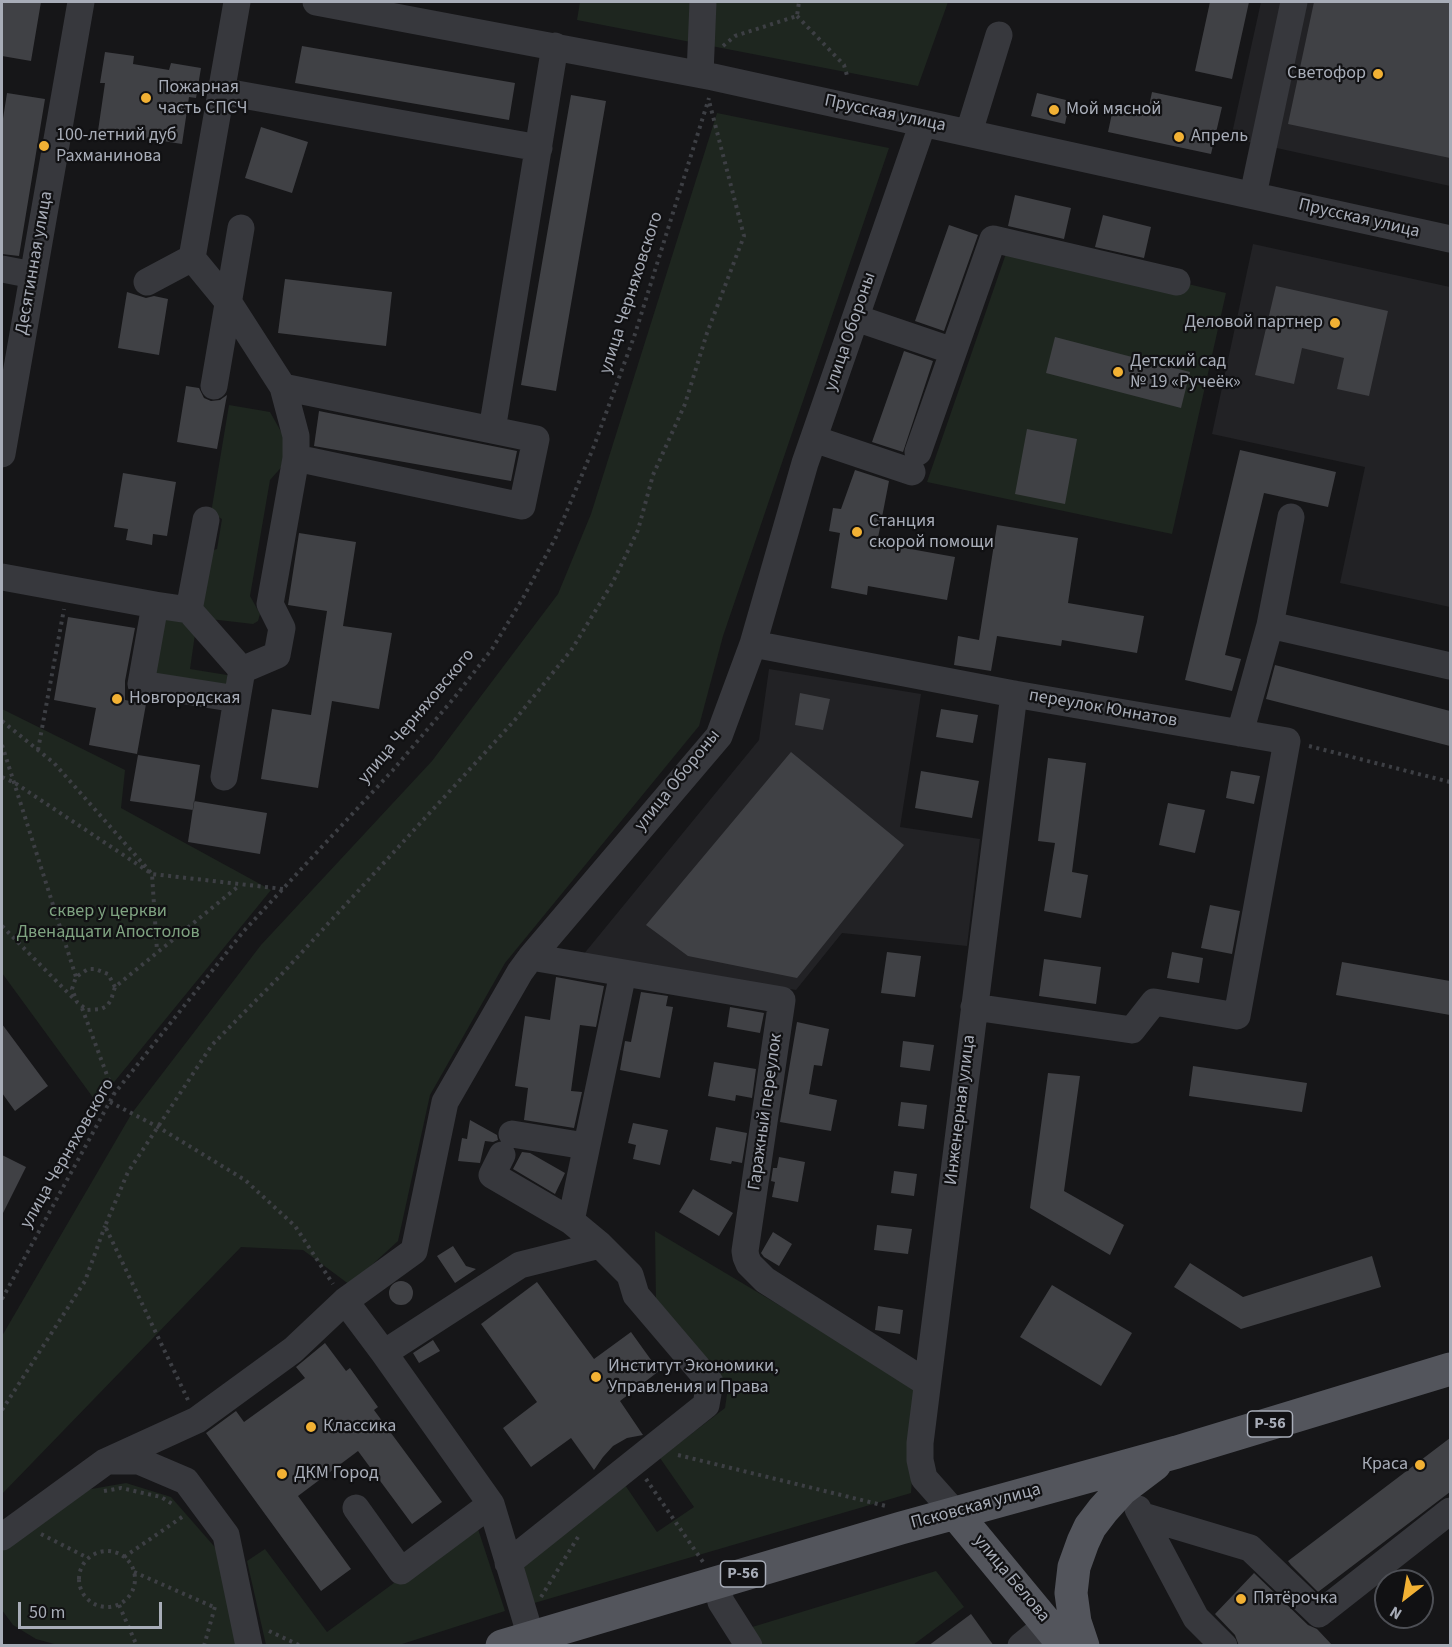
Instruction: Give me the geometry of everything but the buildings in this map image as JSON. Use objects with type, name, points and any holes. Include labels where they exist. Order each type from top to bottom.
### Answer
[{"type":"main road","name":"Псковская улица","points":[[518,1636],[711,1573],[956,1514],[1448,1378]]},
{"type":"main road","name":"улица Белова","points":[[1083,1646],[1074,1622],[1071,1593],[1074,1567],[1090,1527],[1122,1489],[1149,1467],[1176,1452]]},
{"type":"main road","name":"улица Белова","points":[[956,1514],[1057,1635]]},
{"type":"street","name":"Десятинная улица","points":[[2,454],[81,2]]},
{"type":"street","points":[[237,2],[192,258],[229,303],[283,387],[296,436],[296,458],[270,604],[282,628],[277,655],[242,670]]},
{"type":"street","name":"Прусская улица","points":[[316,2],[398,9],[555,46],[710,75],[1450,239]]},
{"type":"street","points":[[704,2],[710,75]]},
{"type":"street","points":[[1253,195],[1293,2]]},
{"type":"street","points":[[969,132],[999,35]]},
{"type":"street","points":[[492,430],[555,46]]},
{"type":"street","points":[[220,91],[539,148]]},
{"type":"street","name":"улица Обороны","points":[[2,1537],[105,1462],[197,1420],[293,1350],[345,1302],[414,1251],[445,1102],[531,957],[719,736],[753,644],[813,439],[923,123]]},
{"type":"street","points":[[214,386],[241,228]]},
{"type":"street","points":[[813,439],[915,462],[993,239],[1177,282]]},
{"type":"street","points":[[147,282],[192,258]]},
{"type":"street","points":[[2,269],[33,275]]},
{"type":"street","points":[[856,318],[953,351]]},
{"type":"street","points":[[283,387],[536,439],[522,506],[296,458]]},
{"type":"street","points":[[1240,733],[1270,625],[1291,517]]},
{"type":"street","points":[[189,610],[206,520]]},
{"type":"street","points":[[2,577],[189,610],[242,670]]},
{"type":"street","points":[[155,605],[141,684],[237,699]]},
{"type":"street","points":[[1270,625],[1450,666]]},
{"type":"street","name":"переулок Юннатов","points":[[753,644],[1014,694],[1287,741]]},
{"type":"street","points":[[224,777],[242,670]]},
{"type":"street","name":"Инженерная улица","points":[[956,1514],[929,1485],[921,1470],[920,1443],[1014,694]]},
{"type":"street","points":[[974,1007],[1132,1030],[1154,1002],[1237,1016],[1287,741]]},
{"type":"street","name":"Гаражный переулок","points":[[531,957],[782,1000],[746,1257],[749,1264],[765,1280],[927,1383]]},
{"type":"street","points":[[571,1221],[623,973]]},
{"type":"street","points":[[508,1563],[706,1405],[710,1382],[636,1295],[630,1275],[600,1245],[571,1221],[492,1175],[507,1145],[585,1146]]},
{"type":"street","points":[[384,1353],[520,1265],[600,1245]]},
{"type":"street","points":[[345,1302],[384,1353],[490,1504],[508,1563],[518,1636]]},
{"type":"street","points":[[105,1462],[139,1461],[186,1481],[226,1535],[249,1646]]},
{"type":"street","points":[[1122,1489],[1143,1516],[1196,1618],[1224,1646]]},
{"type":"street","points":[[356,1508],[401,1571],[490,1504]]},
{"type":"street","points":[[1143,1516],[1250,1548],[1319,1614],[1450,1511]]},
{"type":"street","points":[[711,1573],[721,1602],[749,1646]]},
{"type":"street","points":[[1021,1646],[1057,1635]]},
{"type":"path","points":[[797,16],[799,2]]},
{"type":"path","points":[[2,1410],[85,1281],[128,1172],[212,1045],[281,975],[514,721],[572,649],[613,582],[638,530],[653,475],[685,404],[707,333],[744,236],[710,75],[735,36],[797,16]]},
{"type":"path","points":[[797,16],[844,65],[848,79]]},
{"type":"path","name":"улица Черняховского","points":[[2,1299],[114,1094],[243,932],[393,770],[454,698],[492,649],[523,598],[556,537],[598,435],[635,334],[710,75]]},
{"type":"path","points":[[38,750],[67,589]]},
{"type":"path","points":[[2,721],[54,763],[152,874],[158,952]]},
{"type":"path","points":[[1287,741],[1450,782]]},
{"type":"path","points":[[2,745],[76,977],[72,989],[74,996],[81,1006],[114,1094]]},
{"type":"path","points":[[2,777],[15,783],[152,874],[282,889]]},
{"type":"path","points":[[2,926],[81,1006],[94,1010],[107,1006],[115,987],[241,885]]},
{"type":"path","points":[[76,977],[88,969],[102,970],[112,980],[115,987]]},
{"type":"path","points":[[110,1102],[158,1127],[245,1180],[295,1226],[345,1302]]},
{"type":"path","points":[[105,1226],[197,1420]]},
{"type":"path","points":[[642,1455],[896,1508]]},
{"type":"path","points":[[642,1455],[711,1573]]},
{"type":"path","points":[[102,1491],[121,1488],[161,1497],[188,1514],[193,1521]]},
{"type":"path","points":[[124,1557],[188,1514]]},
{"type":"path","points":[[47,1526],[38,1533],[88,1558]]},
{"type":"path","points":[[518,1636],[579,1536]]},
{"type":"path","points":[[115,1552],[130,1563],[135,1581],[127,1599],[119,1605],[101,1607],[93,1604],[81,1591],[78,1582],[79,1573],[88,1558],[96,1553],[115,1552]]},
{"type":"path","points":[[204,1646],[218,1599]]},
{"type":"path","points":[[119,1605],[137,1646]]},
{"type":"shaded area","points":[[1261,2],[1450,2],[1450,186],[1231,138]]},
{"type":"shaded area","points":[[1253,244],[1450,287],[1450,607],[1340,583],[1365,467],[1212,434]]},
{"type":"shaded area","points":[[769,669],[921,694],[900,827],[980,839],[967,946],[842,933],[796,990],[583,955],[759,740]]},
{"type":"green space","points":[[580,2],[948,2],[918,86],[577,20]]},
{"type":"green space","points":[[717,113],[889,148],[723,636],[699,726],[505,963],[430,1095],[398,1241],[350,1285],[303,1250],[241,1247],[2,1494],[2,1336],[132,1113],[261,945],[432,761],[558,594],[591,514]]},
{"type":"green space","points":[[1010,242],[1226,293],[1172,534],[927,482]]},
{"type":"green space","points":[[229,405],[270,412],[288,444],[285,463],[270,480],[250,596],[260,614],[258,621],[253,624],[210,619],[196,597],[204,553],[217,549],[222,519],[211,513]]},
{"type":"green space","points":[[161,619],[186,620],[195,634],[190,669],[227,675],[232,680],[231,688],[153,675]]},
{"type":"green space","name":"сквер у церкви Двенадцати Апостолов","points":[[2,709],[125,770],[121,808],[271,890],[97,1103],[2,973]]},
{"type":"green space","points":[[655,1231],[918,1388],[911,1493],[524,1606],[514,1574],[625,1485],[657,1532],[694,1507],[660,1458],[725,1408],[728,1387],[656,1303]]},
{"type":"green space","points":[[126,1483],[171,1497],[220,1553],[242,1645],[58,1645],[36,1639],[13,1625],[2,1610],[2,1548],[80,1491]]},
{"type":"green space","points":[[476,1523],[505,1611],[399,1645],[266,1645],[247,1561],[265,1549],[327,1632]]},
{"type":"green space","points":[[936,1571],[964,1607],[913,1645],[761,1645],[749,1628]]},
{"type":"place","name":"Светофор","points":[[1378,74]]},
{"type":"place","name":"Пожарная часть СПСЧ","points":[[146,98]]},
{"type":"place","name":"Мой мясной","points":[[1054,110]]},
{"type":"place","name":"Апрель","points":[[1179,137]]},
{"type":"place","name":"100-летний дуб Рахманинова","points":[[44,146]]},
{"type":"place","name":"Деловой партнер","points":[[1335,323]]},
{"type":"place","name":"Детский сад № 19 «Ручеёк»","points":[[1118,372]]},
{"type":"place","name":"Станция скорой помощи","points":[[857,532]]},
{"type":"place","name":"Новгородская","points":[[117,699]]},
{"type":"place","name":"Институт Экономики, Управления и Права","points":[[596,1377]]},
{"type":"place","name":"Классика","points":[[311,1427]]},
{"type":"place","name":"Краса","points":[[1420,1465]]},
{"type":"place","name":"ДКМ Город","points":[[282,1474]]},
{"type":"place","name":"Пятёрочка","points":[[1241,1599]]}]
